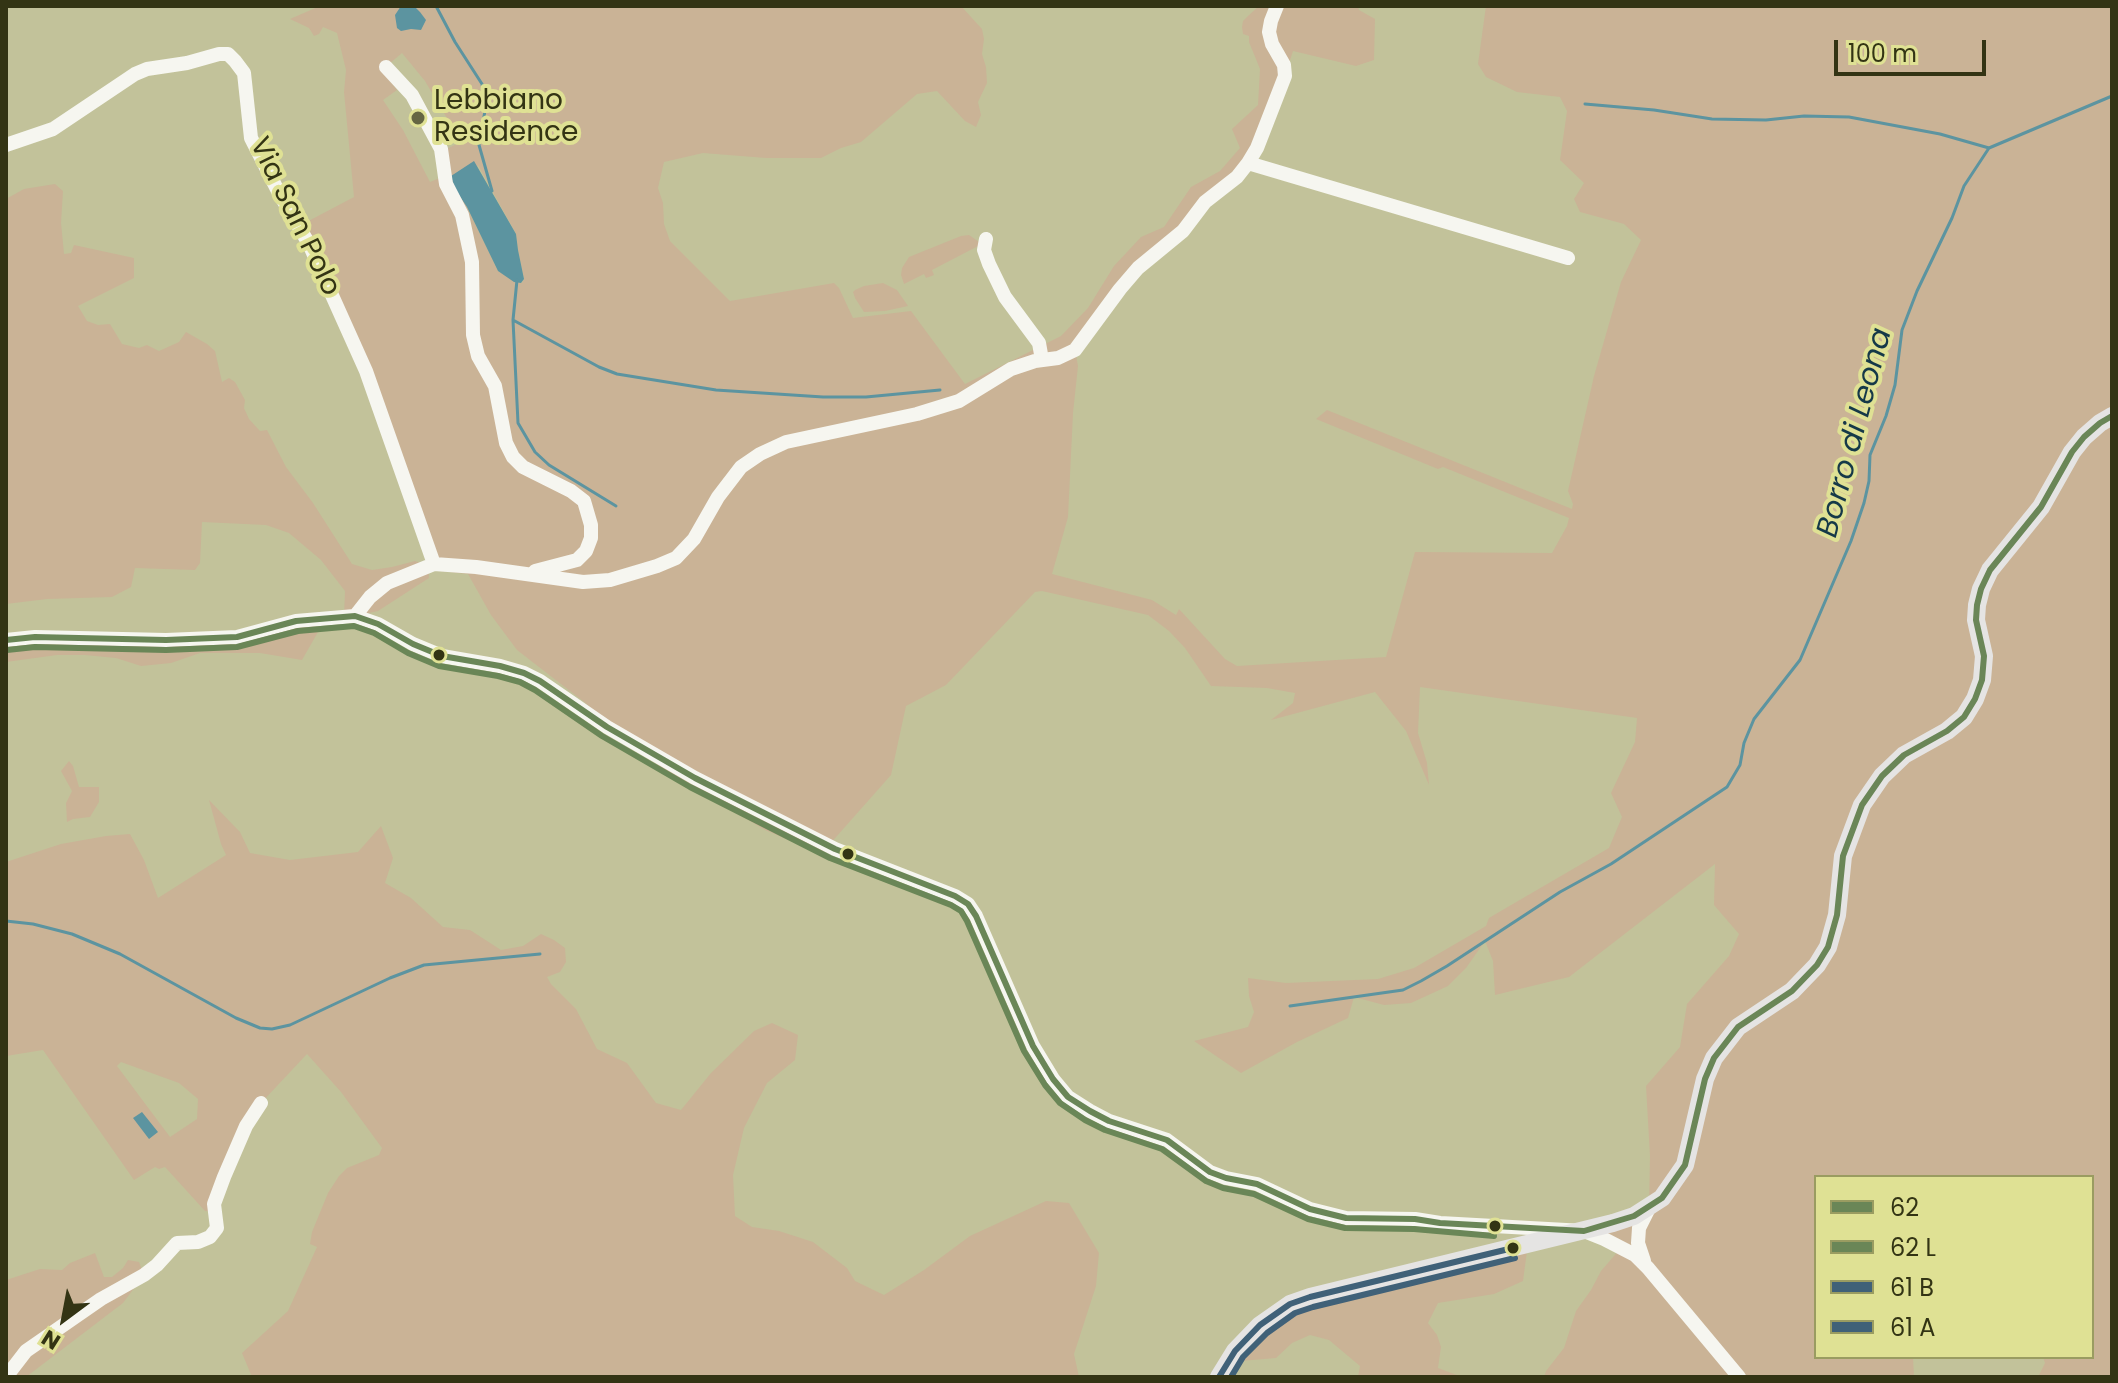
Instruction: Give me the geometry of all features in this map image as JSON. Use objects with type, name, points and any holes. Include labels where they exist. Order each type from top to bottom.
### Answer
[{"type":"main road","points":[[1219,1377],[1235,1351],[1260,1325],[1290,1304],[1584,1231],[1634,1216],[1662,1198],[1685,1165],[1705,1079],[1714,1058],[1738,1027],[1792,991],[1817,965],[1828,947],[1837,915],[1843,856],[1862,805],[1882,776],[1904,755],[1947,731],[1964,717],[1975,699],[1982,680],[1984,656],[1976,620],[1977,605],[1990,570],[2041,507],[2072,452],[2084,437],[2112,416]]},
{"type":"street","points":[[355,616],[370,597],[387,583],[434,564],[473,566],[583,582],[610,580],[666,562],[676,558],[694,539],[718,497],[741,467],[760,454],[786,442],[917,414],[959,401],[1011,369],[1058,358],[1075,350],[1138,268],[1183,231],[1205,202],[1237,177],[1257,148],[1285,76],[1284,65],[1269,32],[1277,6]]},
{"type":"street","name":"Via San Polo","points":[[6,145],[53,129],[147,69],[228,54],[244,73],[251,138],[309,244],[366,371],[434,564]]},
{"type":"street","points":[[386,67],[412,95],[441,149],[446,184],[462,215],[472,262],[473,335],[478,356],[495,386],[506,443],[523,467],[571,491],[584,501],[591,525],[591,538],[586,551],[577,560],[527,574]]},
{"type":"street","points":[[1248,163],[1568,258]]},
{"type":"street","points":[[986,239],[984,250],[989,264],[1005,297],[1039,343],[1042,360]]},
{"type":"street","points":[[6,640],[35,637],[166,640],[237,637],[296,621],[355,616],[440,655],[524,673],[607,727],[695,778],[835,849],[955,896],[968,904],[1033,1046],[1053,1079],[1068,1097],[1099,1116],[1137,1132],[1167,1140],[1210,1172],[1257,1184],[1310,1209],[1346,1218],[1415,1219],[1584,1231],[1635,1255],[1739,1377]]},
{"type":"street","points":[[6,1377],[26,1351],[101,1299],[144,1275],[177,1243],[198,1242],[210,1237],[217,1228],[214,1204],[224,1177],[246,1126],[261,1103]]},
{"type":"street","points":[[1648,1268],[1638,1243],[1642,1219],[1649,1208]]},
{"type":"shaded area","points":[[320,6],[961,6],[982,29],[984,39],[982,54],[987,83],[978,102],[981,115],[976,127],[965,121],[937,91],[917,94],[861,142],[821,158],[703,153],[664,162],[658,188],[670,241],[730,301],[834,283],[853,318],[911,311],[965,384],[1061,336],[1088,308],[1114,266],[1141,237],[1164,227],[1191,187],[1220,171],[1240,148],[1232,129],[1258,105],[1260,69],[1249,36],[1243,34],[1242,27],[1248,16],[1259,6],[1358,6],[1359,10],[1375,19],[1374,60],[1356,66],[1293,51],[1256,148],[1138,268],[1075,350],[1078,366],[1068,517],[1052,574],[1152,600],[1176,615],[1179,609],[1225,659],[1237,666],[1386,657],[1415,552],[1552,553],[1567,526],[1569,518],[1316,419],[1327,410],[1572,509],[1568,491],[1594,376],[1621,282],[1641,240],[1624,224],[1580,212],[1574,199],[1584,183],[1560,160],[1567,111],[1560,97],[1517,92],[1486,77],[1478,64],[1486,6],[2112,6],[2112,1377],[2038,1377],[2045,1363],[2044,1359],[2094,1359],[2094,1175],[1814,1175],[1814,1359],[1913,1359],[1914,1377],[1544,1377],[1564,1348],[1576,1311],[1601,1271],[1621,1248],[1584,1231],[1649,1208],[1646,1086],[1680,1047],[1687,1004],[1729,956],[1739,934],[1714,905],[1715,864],[1569,977],[1495,995],[1493,961],[1485,941],[1466,968],[1448,986],[1411,1003],[1384,1005],[1354,997],[1348,1018],[1241,1073],[1194,1041],[1248,1027],[1254,1012],[1248,978],[1286,983],[1378,979],[1414,968],[1486,926],[1489,918],[1609,848],[1622,817],[1611,793],[1635,742],[1637,718],[1420,687],[1418,733],[1427,763],[1429,785],[1406,731],[1375,692],[1271,720],[1293,703],[1295,693],[1267,688],[1211,686],[1185,648],[1148,615],[1042,591],[1035,592],[946,685],[906,706],[891,775],[821,854],[765,830],[660,767],[517,650],[491,615],[468,574],[440,571],[366,371],[299,226],[354,197],[344,92],[346,70],[337,33],[323,27],[314,36],[309,28],[290,19]],"holes":[[[402,53],[425,81],[457,135],[454,137],[457,144],[446,149],[442,177],[430,182],[403,130],[383,100],[397,90],[382,70]],[[478,165],[516,234],[524,279],[522,283],[498,271],[467,207]]]},
{"type":"shaded area","points":[[55,184],[63,191],[61,223],[64,254],[71,253],[74,245],[134,258],[134,278],[78,306],[87,321],[98,325],[110,324],[122,344],[139,348],[147,345],[159,351],[179,342],[186,332],[207,344],[215,351],[222,382],[229,378],[235,382],[245,400],[244,408],[249,419],[260,431],[267,430],[286,467],[352,564],[372,570],[415,561],[428,566],[429,578],[378,611],[344,617],[345,591],[321,560],[289,533],[266,525],[202,522],[200,563],[195,570],[135,568],[131,587],[112,597],[6,604],[6,199],[24,189]]},
{"type":"shaded area","points":[[969,235],[982,244],[932,270],[934,275],[926,278],[924,274],[904,284],[902,268],[909,257]]},
{"type":"shaded area","points":[[883,283],[897,290],[908,306],[864,312],[853,292],[864,286]]},
{"type":"shaded area","points":[[311,623],[318,632],[302,660],[260,653],[200,653],[171,663],[141,666],[116,658],[85,655],[57,655],[6,662],[6,643],[154,642]]},
{"type":"shaded area","points":[[69,761],[79,787],[99,787],[99,802],[90,817],[67,822],[66,803],[72,791],[61,771]]},
{"type":"shaded area","points":[[209,800],[240,832],[250,853],[290,860],[358,852],[381,826],[393,858],[385,883],[411,898],[443,927],[470,930],[501,950],[523,946],[541,934],[565,948],[566,962],[560,972],[547,977],[551,984],[576,1009],[597,1049],[627,1063],[656,1103],[681,1110],[711,1073],[754,1031],[772,1023],[798,1035],[795,1060],[767,1083],[744,1128],[733,1175],[735,1216],[752,1227],[779,1231],[813,1242],[847,1268],[855,1281],[884,1295],[970,1236],[1046,1201],[1069,1203],[1099,1253],[1096,1286],[1074,1354],[1079,1377],[252,1377],[242,1353],[288,1311],[317,1247],[310,1244],[312,1232],[328,1193],[347,1168],[379,1155],[382,1148],[341,1092],[307,1054],[261,1103],[215,1212],[205,1211],[165,1167],[155,1167],[134,1180],[43,1050],[6,1056],[6,862],[61,844],[130,834],[144,860],[158,898],[226,855]],"holes":[[[121,1062],[179,1083],[198,1099],[197,1119],[170,1137],[117,1066]]]},
{"type":"shaded area","points":[[1528,1244],[1523,1281],[1494,1294],[1438,1303],[1428,1323],[1441,1347],[1438,1368],[1462,1377],[1358,1377],[1360,1366],[1329,1340],[1310,1335],[1292,1343],[1276,1358],[1229,1362],[1290,1304]]},
{"type":"shaded area","points":[[95,1253],[104,1277],[112,1277],[128,1260],[139,1262],[144,1275],[123,1303],[26,1377],[6,1377],[6,1280],[40,1269],[62,1270],[70,1263]]},
{"type":"water","points":[[401,6],[414,6],[420,12],[426,20],[421,30],[401,31],[397,28],[395,15]]},
{"type":"water","points":[[474,161],[516,234],[524,279],[521,283],[498,271],[455,189],[451,176]]},
{"type":"water","points":[[142,1112],[158,1132],[149,1139],[133,1118]]},
{"type":"waterway","points":[[436,6],[482,84],[486,105],[479,145],[492,191]]},
{"type":"waterway","name":"Borro di Leona","points":[[1290,1006],[1403,990],[1421,981],[1560,892],[1611,864],[1727,787],[1740,765],[1744,743],[1754,719],[1800,660],[1851,541],[1869,481],[1870,455],[1895,385],[1902,330],[1964,186],[1989,148],[2112,96]]},
{"type":"waterway","points":[[1585,104],[1712,119],[1849,117],[1940,134],[1989,148]]},
{"type":"waterway","points":[[517,280],[513,320],[518,423],[535,452],[549,465],[616,506]]},
{"type":"waterway","points":[[513,320],[617,374],[716,390],[823,397],[866,397],[940,390]]},
{"type":"waterway","points":[[6,921],[72,934],[120,954],[236,1018],[260,1028],[272,1029],[290,1025],[424,965],[540,954]]},
{"type":"transit line","name":"62","points":[[6,640],[35,637],[166,640],[237,637],[296,621],[355,616],[442,656],[524,673],[607,727],[695,778],[835,849],[955,896],[968,904],[1033,1046],[1068,1097],[1090,1111],[1109,1121],[1167,1140],[1210,1172],[1257,1184],[1310,1209],[1346,1218],[1415,1219],[1584,1231],[1634,1216],[1662,1198],[1685,1165],[1705,1079],[1714,1058],[1738,1027],[1792,991],[1817,965],[1828,947],[1837,915],[1843,856],[1862,805],[1882,776],[1904,755],[1947,731],[1964,717],[1982,680],[1984,656],[1976,620],[1977,605],[1990,570],[2041,507],[2072,452],[2084,437],[2112,416]]},
{"type":"transit line","points":[[7,650],[35,647],[166,650],[237,647],[298,631],[354,626],[439,666],[520,682],[602,736],[690,787],[830,858],[961,911],[1024,1051],[1060,1103],[1085,1120],[1162,1149],[1206,1181],[1254,1194],[1308,1219],[1345,1228],[1414,1229],[1494,1236]]},
{"type":"transit line","points":[[1219,1377],[1235,1351],[1260,1325],[1290,1304],[1513,1248]]},
{"type":"transit line","points":[[1231,1377],[1243,1357],[1267,1333],[1295,1313],[1515,1258]]},
{"type":"place","name":"Lebbiano Residence","points":[[418,118]]}]
